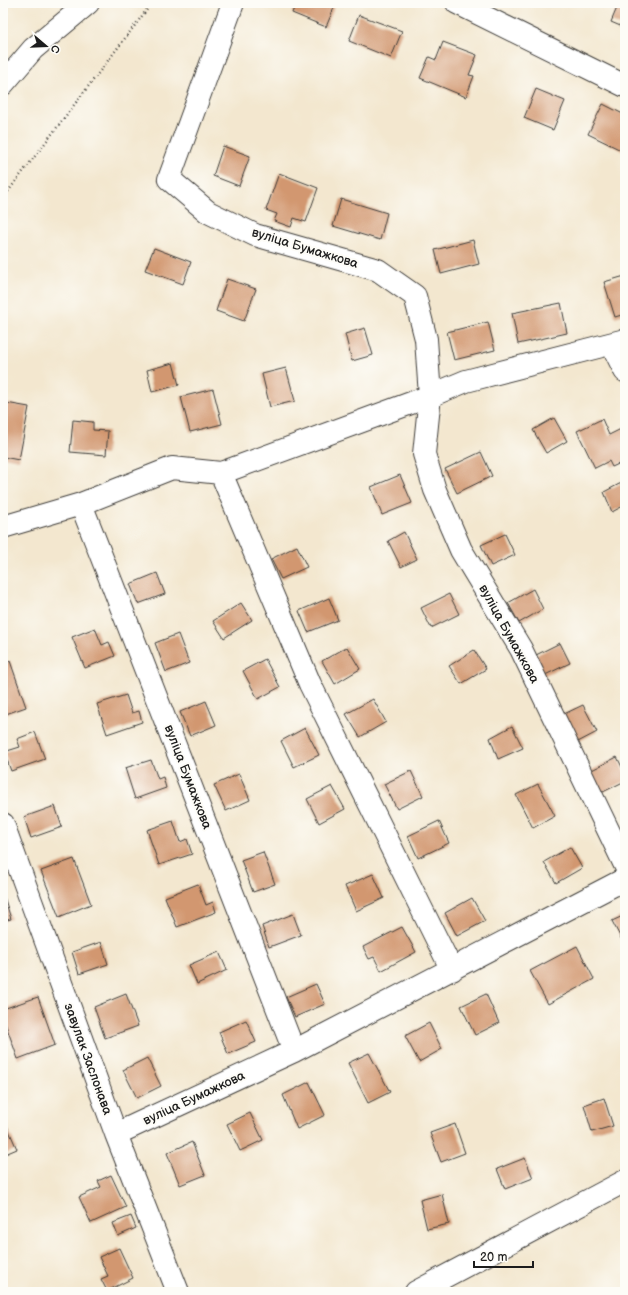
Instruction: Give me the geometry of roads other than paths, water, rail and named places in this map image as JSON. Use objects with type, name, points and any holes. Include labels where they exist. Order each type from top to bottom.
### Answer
[{"type":"street","points":[[3,84],[33,49],[88,3]]},
{"type":"street","name":"вуліца Бумажкова","points":[[233,3],[168,179],[208,212],[256,235],[378,270],[415,296],[426,339],[430,396],[424,454],[435,490],[461,550],[521,649],[625,865]]},
{"type":"street","points":[[456,3],[625,86]]},
{"type":"street","points":[[3,527],[81,504],[172,468],[221,473],[430,396],[466,381],[618,342],[625,371]]},
{"type":"street","points":[[221,473],[310,684],[452,970]]},
{"type":"street","name":"вуліца Бумажкова","points":[[81,504],[294,1051]]},
{"type":"street","name":"завулак Заслонава","points":[[3,824],[116,1134],[178,1292]]},
{"type":"street","name":"вуліца Бумажкова","points":[[116,1134],[294,1051],[625,879]]},
{"type":"street","points":[[416,1292],[625,1181]]}]
